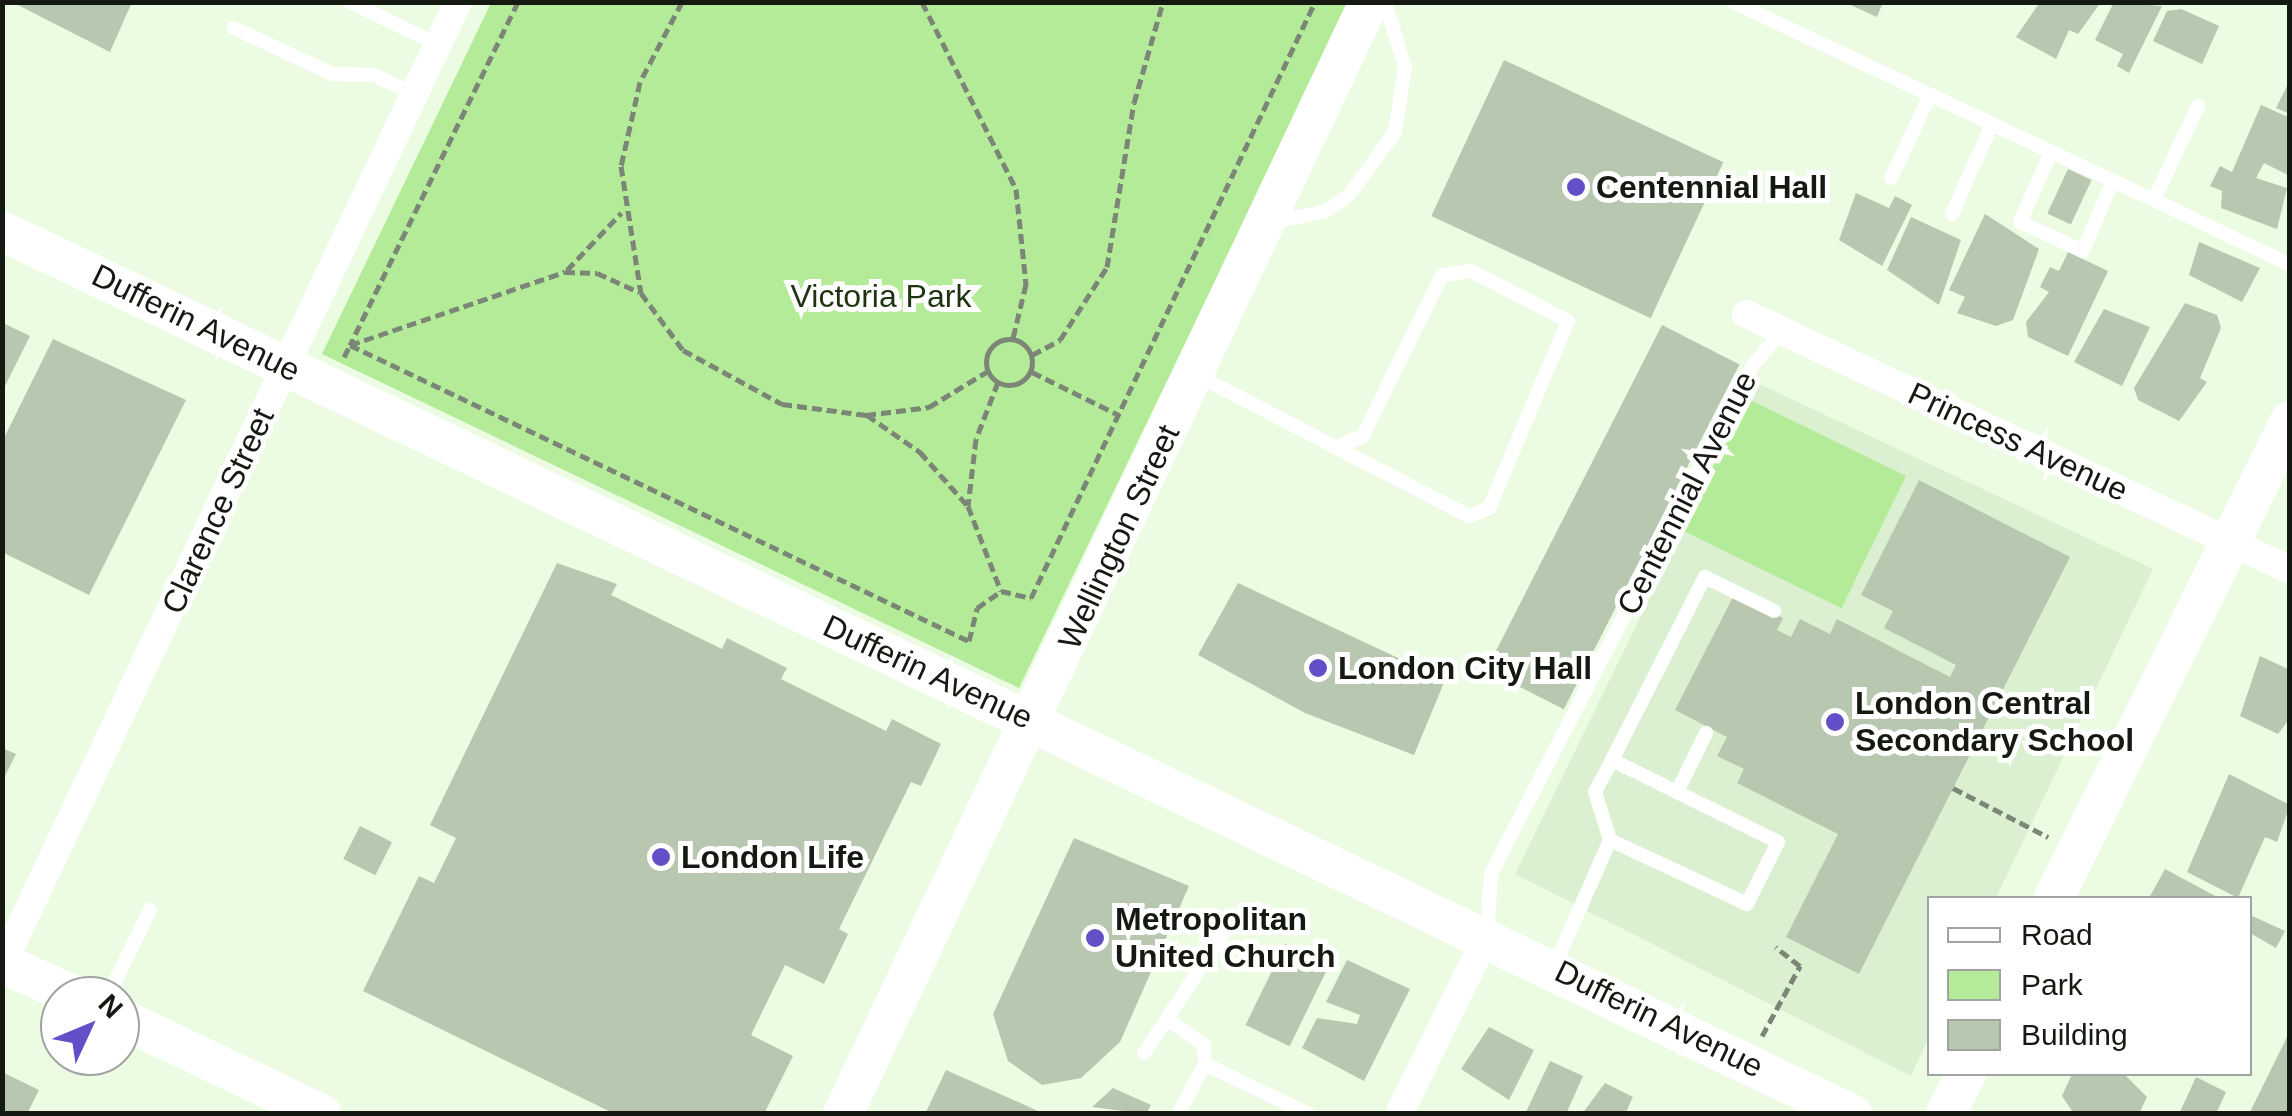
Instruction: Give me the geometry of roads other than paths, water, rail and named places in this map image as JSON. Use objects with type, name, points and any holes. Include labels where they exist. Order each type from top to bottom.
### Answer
[{"type":"street","name":"Clarence Street","points":[[3,963],[458,2]]},
{"type":"street","name":"Wellington Street","points":[[843,1114],[858,1066],[1030,721],[1368,2]]},
{"type":"street","name":"Dufferin Avenue","points":[[2,230],[1554,967],[1852,1114]]},
{"type":"street","name":"Princess Avenue","points":[[1746,314],[2290,570]]},
{"type":"street","points":[[2055,896],[2290,421]]},
{"type":"street","points":[[1399,1114],[1487,935]]},
{"type":"street","points":[[3,963],[40,980]]},
{"type":"street","points":[[140,1028],[303,1110]]},
{"type":"street","name":"Wellington Street","points":[[819,1114],[858,1066]]},
{"type":"street","points":[[1946,1114],[1965,1076]]},
{"type":"lane","points":[[350,2],[438,44]]},
{"type":"lane","points":[[1266,224],[1326,212],[1380,160],[1404,101],[1405,67],[1384,2]]},
{"type":"lane","points":[[1734,2],[2290,264]]},
{"type":"lane","points":[[234,28],[332,74],[374,74],[413,92]]},
{"type":"lane","points":[[1891,178],[1930,95]]},
{"type":"lane","points":[[2154,200],[2198,106]]},
{"type":"lane","points":[[1952,214],[1992,124]]},
{"type":"lane","points":[[2051,152],[2020,222],[2082,251],[2113,181]]},
{"type":"lane","points":[[1195,374],[1335,447],[1468,516],[1489,508],[1568,321],[1471,271],[1442,276],[1363,436],[1335,447]]},
{"type":"lane","name":"Centennial Avenue","points":[[1487,935],[1492,874],[1753,364],[1782,331]]},
{"type":"lane","points":[[1554,967],[1610,840],[1595,792],[1705,578],[1774,611]]},
{"type":"lane","points":[[1677,792],[1706,732]]},
{"type":"lane","points":[[1610,840],[1747,904],[1778,842],[1612,760]]},
{"type":"lane","points":[[118,976],[150,910]]},
{"type":"lane","points":[[1144,1053],[1235,916]]},
{"type":"lane","points":[[1167,1018],[1204,1045],[1204,1064],[1178,1114]]},
{"type":"lane","points":[[1204,1064],[1308,1114]]},
{"type":"place","name":"Centennial Hall","points":[[1576,187]]},
{"type":"place","name":"London City Hall","points":[[1318,668]]},
{"type":"place","name":"London Central Secondary School","points":[[1835,722]]},
{"type":"place","name":"London Life","points":[[661,857]]},
{"type":"place","name":"Metropolitan United Church","points":[[1095,938]]},
{"type":"park label","name":"Victoria Park","points":[[881,296]]}]
